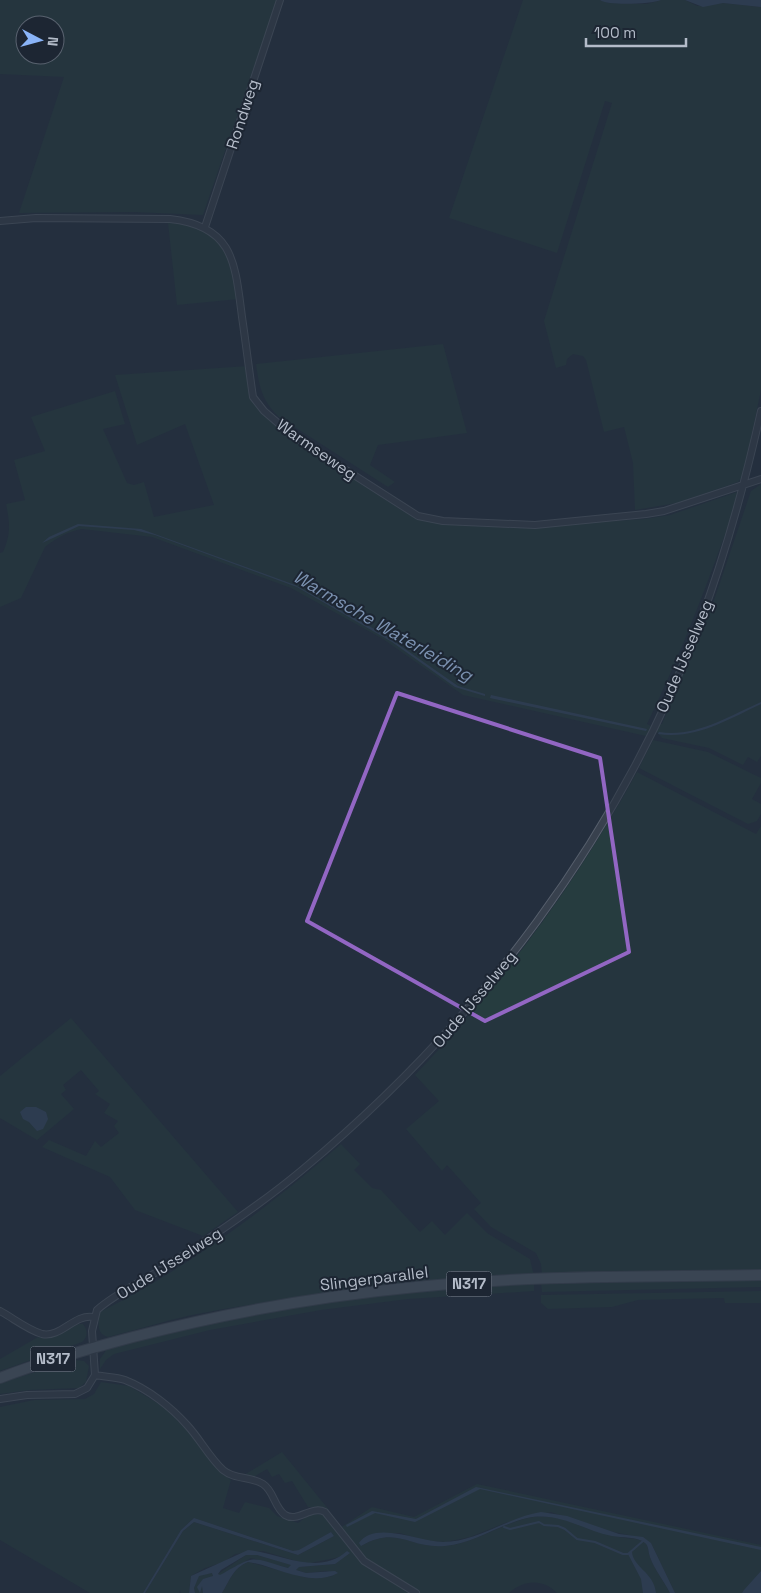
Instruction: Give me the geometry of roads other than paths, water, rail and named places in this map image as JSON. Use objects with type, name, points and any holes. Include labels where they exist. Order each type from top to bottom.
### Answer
[{"type":"main road","name":"Slingerparallel","points":[[0,1378],[47,1361],[232,1313],[417,1286],[539,1280],[761,1275]]},
{"type":"street","name":"Rondweg","points":[[205,227],[280,0]]},
{"type":"street","name":"Warmseweg","points":[[0,221],[36,218],[170,219],[187,221],[205,227],[226,248],[236,272],[253,397],[264,411],[293,436],[418,516],[443,522],[535,525],[646,514],[664,511],[761,479]]},
{"type":"street","name":"Oude IJsselweg","points":[[94,1317],[104,1304],[217,1234],[262,1202],[322,1153],[376,1105],[433,1048],[508,960],[582,856],[647,742],[700,624],[745,484],[761,411]]},
{"type":"street","points":[[0,1311],[36,1331],[48,1334],[78,1318],[94,1317],[92,1331],[95,1348],[95,1375],[82,1393],[27,1394],[0,1399]]},
{"type":"street","points":[[95,1375],[124,1380],[155,1397],[187,1425],[224,1470],[237,1478],[262,1484],[268,1489],[278,1508],[289,1517],[317,1510],[325,1512],[364,1561],[416,1593]]},
{"type":"water","points":[[600,0],[661,0],[630,4]]},
{"type":"water","points":[[685,0],[761,0],[761,7],[723,3],[703,7]]},
{"type":"water","points":[[78,524],[141,529],[295,585],[385,635],[458,686],[485,694],[485,696],[455,687],[392,642],[297,587],[155,535],[134,530],[79,526],[42,543],[49,537]]},
{"type":"water","points":[[491,695],[647,729],[646,731],[490,698]]},
{"type":"water","points":[[761,702],[761,704],[737,716],[711,727],[685,734],[658,734],[659,732],[686,732],[699,729]]},
{"type":"water","points":[[26,1107],[36,1107],[46,1112],[48,1119],[43,1129],[37,1131],[29,1122],[23,1119],[20,1112]]},
{"type":"water","points":[[476,1487],[761,1547],[761,1550],[480,1489],[415,1522],[375,1513],[347,1527],[346,1525],[372,1511],[416,1519]]},
{"type":"water","points":[[541,1512],[567,1516],[619,1534],[643,1537],[651,1543],[675,1593],[670,1593],[652,1562],[647,1546],[642,1541],[634,1538],[612,1536],[550,1517],[527,1518],[516,1521],[476,1538],[445,1546],[433,1546],[394,1538],[374,1540],[361,1546],[359,1543],[366,1536],[376,1533],[398,1534],[443,1542],[456,1541]]},
{"type":"water","points":[[194,1518],[293,1551],[299,1550],[331,1532],[334,1536],[298,1555],[194,1522],[183,1531],[145,1593],[143,1593],[181,1530]]},
{"type":"water","points":[[248,1550],[311,1563],[336,1559],[347,1551],[350,1553],[335,1564],[299,1567],[296,1570],[306,1573],[335,1571],[338,1573],[316,1578],[293,1575],[248,1562],[235,1571],[222,1593],[203,1593],[202,1586],[200,1593],[197,1587],[203,1579],[213,1576],[212,1573],[199,1576],[194,1588],[195,1593],[189,1593],[191,1576]],"holes":[[[246,1555],[257,1555],[291,1565],[288,1568],[266,1561],[252,1560],[220,1575],[218,1574],[221,1570]]]},
{"type":"water","points":[[632,1551],[635,1561],[648,1575],[656,1593],[643,1593],[641,1579],[628,1554]]},
{"type":"water","points":[[761,1571],[761,1593],[742,1593],[744,1590]]},
{"type":"waterway","points":[[504,1527],[510,1529],[539,1522],[544,1525],[558,1526],[577,1539],[595,1542],[623,1554],[628,1554],[643,1541]]},
{"type":"water label","name":"Warmsche Waterleiding","points":[[383,626]]}]
